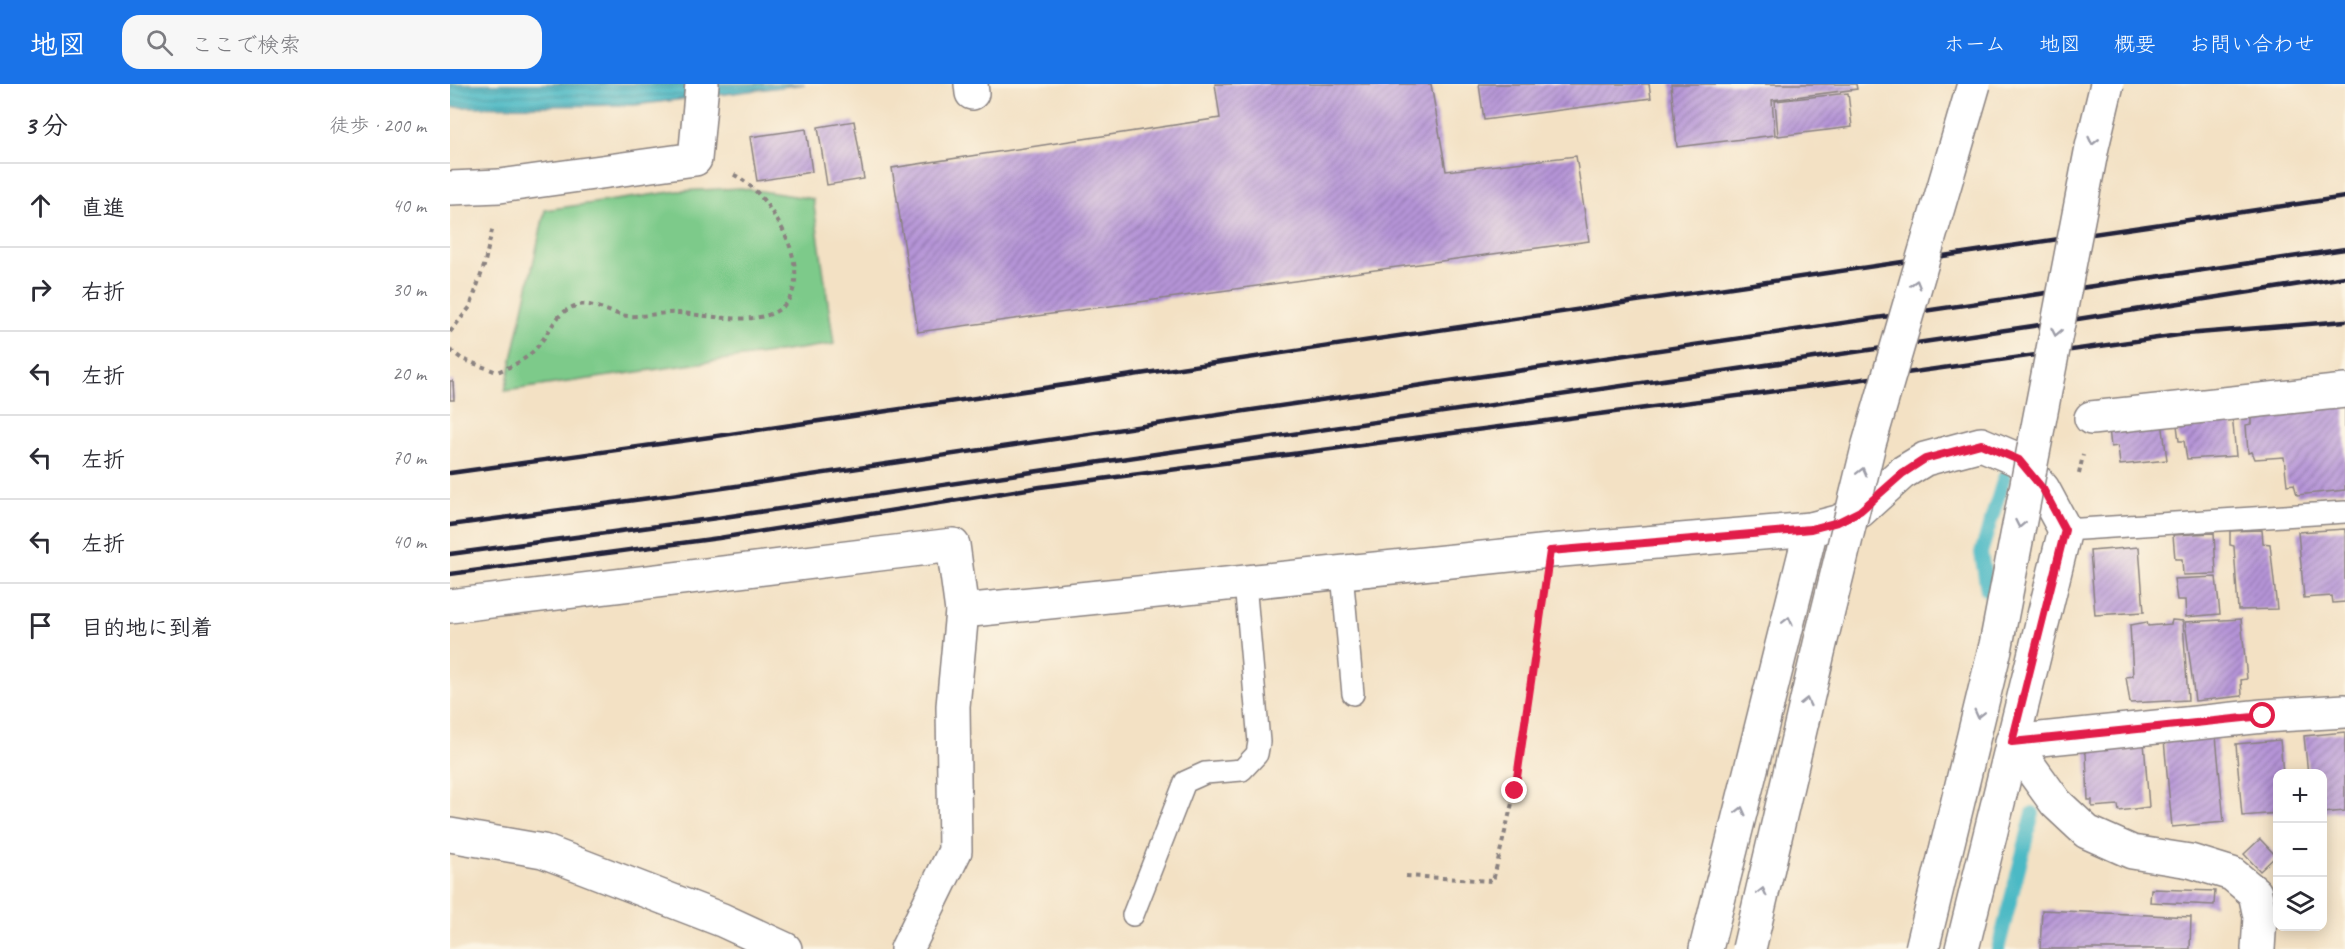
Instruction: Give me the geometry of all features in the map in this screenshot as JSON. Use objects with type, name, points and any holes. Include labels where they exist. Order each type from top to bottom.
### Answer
[{"type":"street","points":[[450,188],[500,186],[695,159],[700,125],[702,84]]},
{"type":"street","points":[[1749,949],[1869,444],[1974,84]]},
{"type":"street","points":[[1922,949],[1996,645],[2092,147],[2107,84]]},
{"type":"street","points":[[2091,418],[2345,391]]},
{"type":"street","points":[[962,611],[1550,551],[1811,529],[1838,522],[1860,511],[1902,474],[1925,459],[1981,444],[2019,460],[2043,489],[2065,530],[1962,949]]},
{"type":"street","points":[[1707,949],[1811,529]]},
{"type":"street","points":[[450,606],[953,545],[962,611],[953,706],[955,851],[907,949]]},
{"type":"street","points":[[2012,742],[2263,716],[2345,711]]},
{"type":"street","points":[[2012,742],[2056,804],[2087,832],[2132,852],[2190,861],[2232,874],[2255,892],[2260,917],[2258,949]]},
{"type":"street","points":[[450,835],[543,851],[722,920],[785,949]]},
{"type":"lane","points":[[2065,530],[2345,512]]},
{"type":"lane","points":[[1342,573],[1353,694]]},
{"type":"lane","points":[[1132,915],[1185,782],[1204,773],[1242,770],[1257,754],[1258,742],[1245,583]]},
{"type":"path","points":[[450,350],[462,359],[497,372],[520,363],[540,344],[557,317],[576,305],[596,307],[627,316],[666,313],[750,320],[772,315],[793,295],[796,271],[784,230],[763,197],[736,176],[695,159]]},
{"type":"path","points":[[450,332],[470,307],[483,267],[500,186]]},
{"type":"path","points":[[1406,876],[1493,881],[1515,791],[1550,551]]},
{"type":"green space","points":[[741,188],[813,199],[834,344],[505,391],[545,210],[678,191]]},
{"type":"water","points":[[450,84],[805,84],[635,105],[450,107]]},
{"type":"building","points":[[1215,84],[1431,84],[1446,171],[1576,156],[1589,241],[918,332],[892,168],[1220,118]]},
{"type":"building","points":[[1479,84],[1649,84],[1651,98],[1484,120]]},
{"type":"building","points":[[1671,84],[1856,84],[1857,89],[1772,100],[1775,135],[1677,147]]},
{"type":"building","points":[[1848,93],[1852,127],[1778,136],[1775,101]]},
{"type":"building","points":[[854,121],[864,179],[827,185],[818,127]]},
{"type":"building","points":[[806,129],[812,172],[757,181],[750,137]]},
{"type":"building","points":[[450,381],[453,381],[454,400],[450,400]]},
{"type":"building","points":[[2345,400],[2345,490],[2297,495],[2294,484],[2287,485],[2284,457],[2255,459],[2252,452],[2248,453],[2246,425],[2251,424],[2251,411]]},
{"type":"building","points":[[2232,413],[2236,456],[2187,459],[2184,441],[2179,441],[2176,417]]},
{"type":"building","points":[[2162,421],[2167,460],[2120,465],[2118,446],[2111,447],[2109,428]]},
{"type":"building","points":[[2345,529],[2345,602],[2333,603],[2332,596],[2304,598],[2298,532]]},
{"type":"building","points":[[2262,530],[2263,543],[2270,544],[2277,609],[2238,610],[2234,546],[2230,545],[2230,531]]},
{"type":"building","points":[[2214,533],[2216,574],[2183,575],[2182,559],[2175,559],[2173,535]]},
{"type":"building","points":[[2139,547],[2144,612],[2095,615],[2090,551]]},
{"type":"building","points":[[2216,577],[2220,614],[2186,617],[2185,600],[2177,600],[2174,579]]},
{"type":"building","points":[[2241,619],[2247,679],[2241,680],[2242,696],[2195,701],[2185,622]]},
{"type":"building","points":[[2172,620],[2183,621],[2188,700],[2130,703],[2126,677],[2133,676],[2130,625],[2147,622],[2148,626],[2171,624]]},
{"type":"building","points":[[2345,732],[2345,811],[2327,813],[2327,769],[2307,769],[2304,736]]},
{"type":"building","points":[[2216,736],[2224,822],[2172,827],[2164,740]]},
{"type":"building","points":[[2280,740],[2283,769],[2273,769],[2273,813],[2242,816],[2236,744]]},
{"type":"building","points":[[2144,742],[2149,807],[2119,811],[2118,805],[2092,807],[2092,800],[2088,800],[2086,754],[2082,748]]},
{"type":"building","points":[[2260,839],[2273,853],[2273,859],[2260,871],[2244,854]]},
{"type":"building","points":[[2151,889],[2215,891],[2214,905],[2150,902]]},
{"type":"building","points":[[2042,910],[2191,917],[2190,949],[2040,949]]},
{"type":"waterway","points":[[1987,590],[1981,553],[2004,478]]},
{"type":"waterway","points":[[1998,949],[2033,813]]},
{"type":"railway","points":[[450,473],[710,437],[2345,197]]},
{"type":"railway","points":[[450,525],[716,489],[2345,249]]},
{"type":"railway","points":[[450,554],[717,518],[2033,326],[2345,277]]},
{"type":"railway","points":[[450,574],[719,538],[1040,487],[1813,386],[2186,334],[2345,321]]},
{"type":"route","points":[[1515,791],[1550,551],[1811,529],[1838,522],[1860,511],[1902,474],[1925,459],[1981,444],[1998,449],[2019,460],[2043,489],[2065,530],[2012,742],[2263,716]]}]
